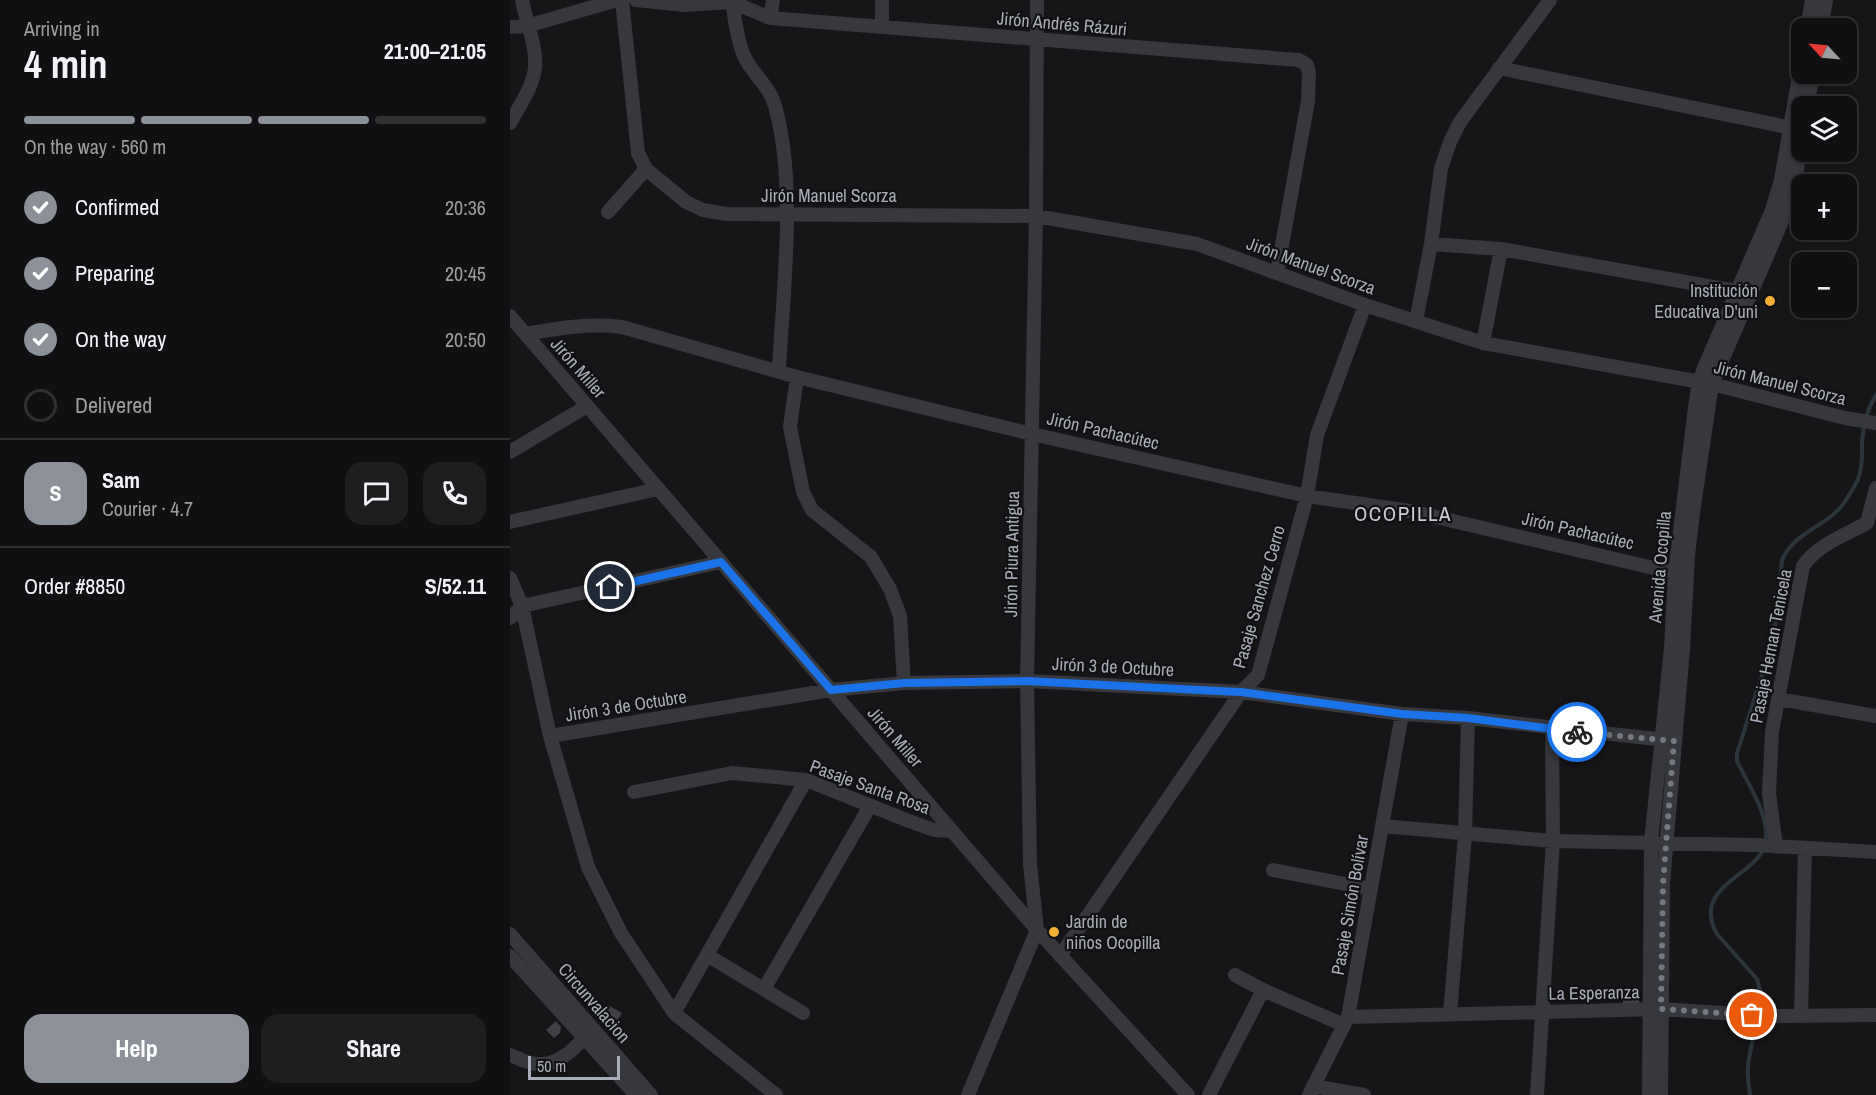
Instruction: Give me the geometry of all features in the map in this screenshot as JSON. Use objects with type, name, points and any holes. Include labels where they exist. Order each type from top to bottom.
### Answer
[{"type":"street","points":[[510,123],[527,92],[535,70],[535,52],[522,0]]},
{"type":"street","points":[[510,27],[527,26],[617,0]]},
{"type":"street","points":[[608,212],[646,170],[638,153],[622,0]]},
{"type":"street","name":"Jirón Andrés Rázuri","points":[[636,0],[685,5],[737,1],[770,18],[1299,60],[1307,65],[1309,73],[1308,101],[1277,273]]},
{"type":"street","points":[[770,18],[773,0]]},
{"type":"street","points":[[882,0],[882,26]]},
{"type":"street","name":"Jirón Piura Antigua","points":[[968,1095],[1036,930],[1030,864],[1027,681],[1036,216],[1037,0]]},
{"type":"street","points":[[1416,321],[1431,244],[1441,168],[1450,142],[1460,122],[1550,0]]},
{"type":"street","points":[[1809,18],[1812,0]]},
{"type":"street","points":[[1823,18],[1826,0]]},
{"type":"street","points":[[737,1],[744,55],[775,103],[786,172],[787,214],[779,370]]},
{"type":"street","points":[[1499,68],[1791,127]]},
{"type":"street","name":"Avenida Ocopilla","points":[[1669,741],[1675,573],[1706,383],[1736,291],[1772,210],[1791,145]]},
{"type":"street","name":"Avenida Ocopilla","points":[[1649,1095],[1655,1010],[1658,842],[1669,741],[1683,649],[1688,555],[1706,383],[1786,212],[1798,162]]},
{"type":"street","name":"Jirón Manuel Scorza","points":[[646,170],[686,202],[703,210],[726,214],[1036,216],[1197,244],[1483,343],[1706,383],[1876,423]]},
{"type":"street","points":[[1431,244],[1501,249],[1736,291]]},
{"type":"street","points":[[1483,343],[1501,249]]},
{"type":"street","name":"Pasaje Sanchez Cerro","points":[[1060,956],[1241,692],[1258,675],[1307,496],[1317,435],[1365,304]]},
{"type":"street","name":"Jirón Miller","points":[[510,316],[518,332],[587,406],[1036,930],[1188,1095]]},
{"type":"street","name":"Jirón Pachacútec","points":[[518,332],[597,324],[622,327],[797,376],[1032,434],[1307,496],[1410,511],[1675,573]]},
{"type":"street","points":[[797,376],[790,427],[803,492],[812,510],[871,557],[890,590],[900,616],[904,683]]},
{"type":"street","points":[[510,452],[587,406]]},
{"type":"street","name":"Pasaje Hernan Tenicela","points":[[1776,847],[1769,793],[1772,732],[1803,566],[1810,555],[1871,524],[1876,488]]},
{"type":"street","points":[[510,522],[658,489]]},
{"type":"street","points":[[510,618],[522,606],[721,562]]},
{"type":"street","points":[[510,578],[522,606],[550,736],[588,867],[621,933],[674,1013],[776,1095]]},
{"type":"street","name":"Jirón 3 de Octubre","points":[[550,736],[831,690],[904,683],[1027,681],[1241,692],[1402,714],[1468,718],[1669,741]]},
{"type":"street","points":[[1779,699],[1876,716],[1876,711]]},
{"type":"street","name":"Pasaje Simón Bolívar","points":[[1311,1091],[1346,1021],[1402,714]]},
{"type":"street","points":[[1450,1014],[1465,835],[1468,718]]},
{"type":"street","points":[[1537,1095],[1553,841],[1552,729]]},
{"type":"street","name":"Pasaje Santa Rosa","points":[[634,792],[732,773],[806,780],[934,830],[952,831]]},
{"type":"street","points":[[674,1013],[806,780]]},
{"type":"street","points":[[764,989],[870,806]]},
{"type":"street","points":[[1382,826],[1553,841],[1755,845],[1876,852]]},
{"type":"street","points":[[1801,1016],[1805,848]]},
{"type":"street","points":[[1273,870],[1371,889]]},
{"type":"street","name":"Circunvalacion","points":[[510,934],[636,1095]]},
{"type":"street","points":[[707,955],[803,1013]]},
{"type":"street","name":"Circunvalacion","points":[[510,956],[651,1095]]},
{"type":"street","points":[[1235,975],[1263,990],[1346,1021]]},
{"type":"street","points":[[1209,1095],[1263,990]]},
{"type":"street","name":"Avenida Ocopilla","points":[[1655,1010],[1661,1095]]},
{"type":"street","name":"La Esperanza","points":[[1346,1021],[1450,1014],[1655,1010],[1768,1016],[1876,1015]]},
{"type":"street","points":[[510,1054],[536,1064],[551,1063],[570,1053],[588,1034]]},
{"type":"street","points":[[1311,1091],[1364,1095]]},
{"type":"building","points":[[1623,992],[1639,992],[1639,1003],[1623,1003]]},
{"type":"building","points":[[606,1004],[622,1013],[610,1033],[598,1018]]},
{"type":"building","points":[[556,1021],[561,1027],[560,1033],[554,1038],[546,1030]]},
{"type":"waterway","points":[[1750,1095],[1749,1056],[1759,1012],[1760,990],[1757,979],[1717,934],[1711,918],[1712,904],[1718,893],[1751,865],[1760,855],[1765,844],[1766,833],[1762,812],[1737,761],[1737,753],[1772,644],[1782,560],[1795,542],[1839,509],[1855,485],[1861,468],[1864,424],[1876,395]]},
{"type":"way so far","points":[[1577,732],[1674,741],[1665,842],[1661,1009],[1752,1015]]},
{"type":"place","name":"Institución Educativa D'uni","points":[[1770,301]]},
{"type":"place","name":"Jardin de niños Ocopilla","points":[[1054,932]]},
{"type":"district","name":"OCOPILLA","points":[[1403,514]]},
{"type":"route","points":[[610,587],[721,562],[831,690],[904,683],[1027,681],[1241,692],[1402,714],[1468,718],[1577,732]]}]
